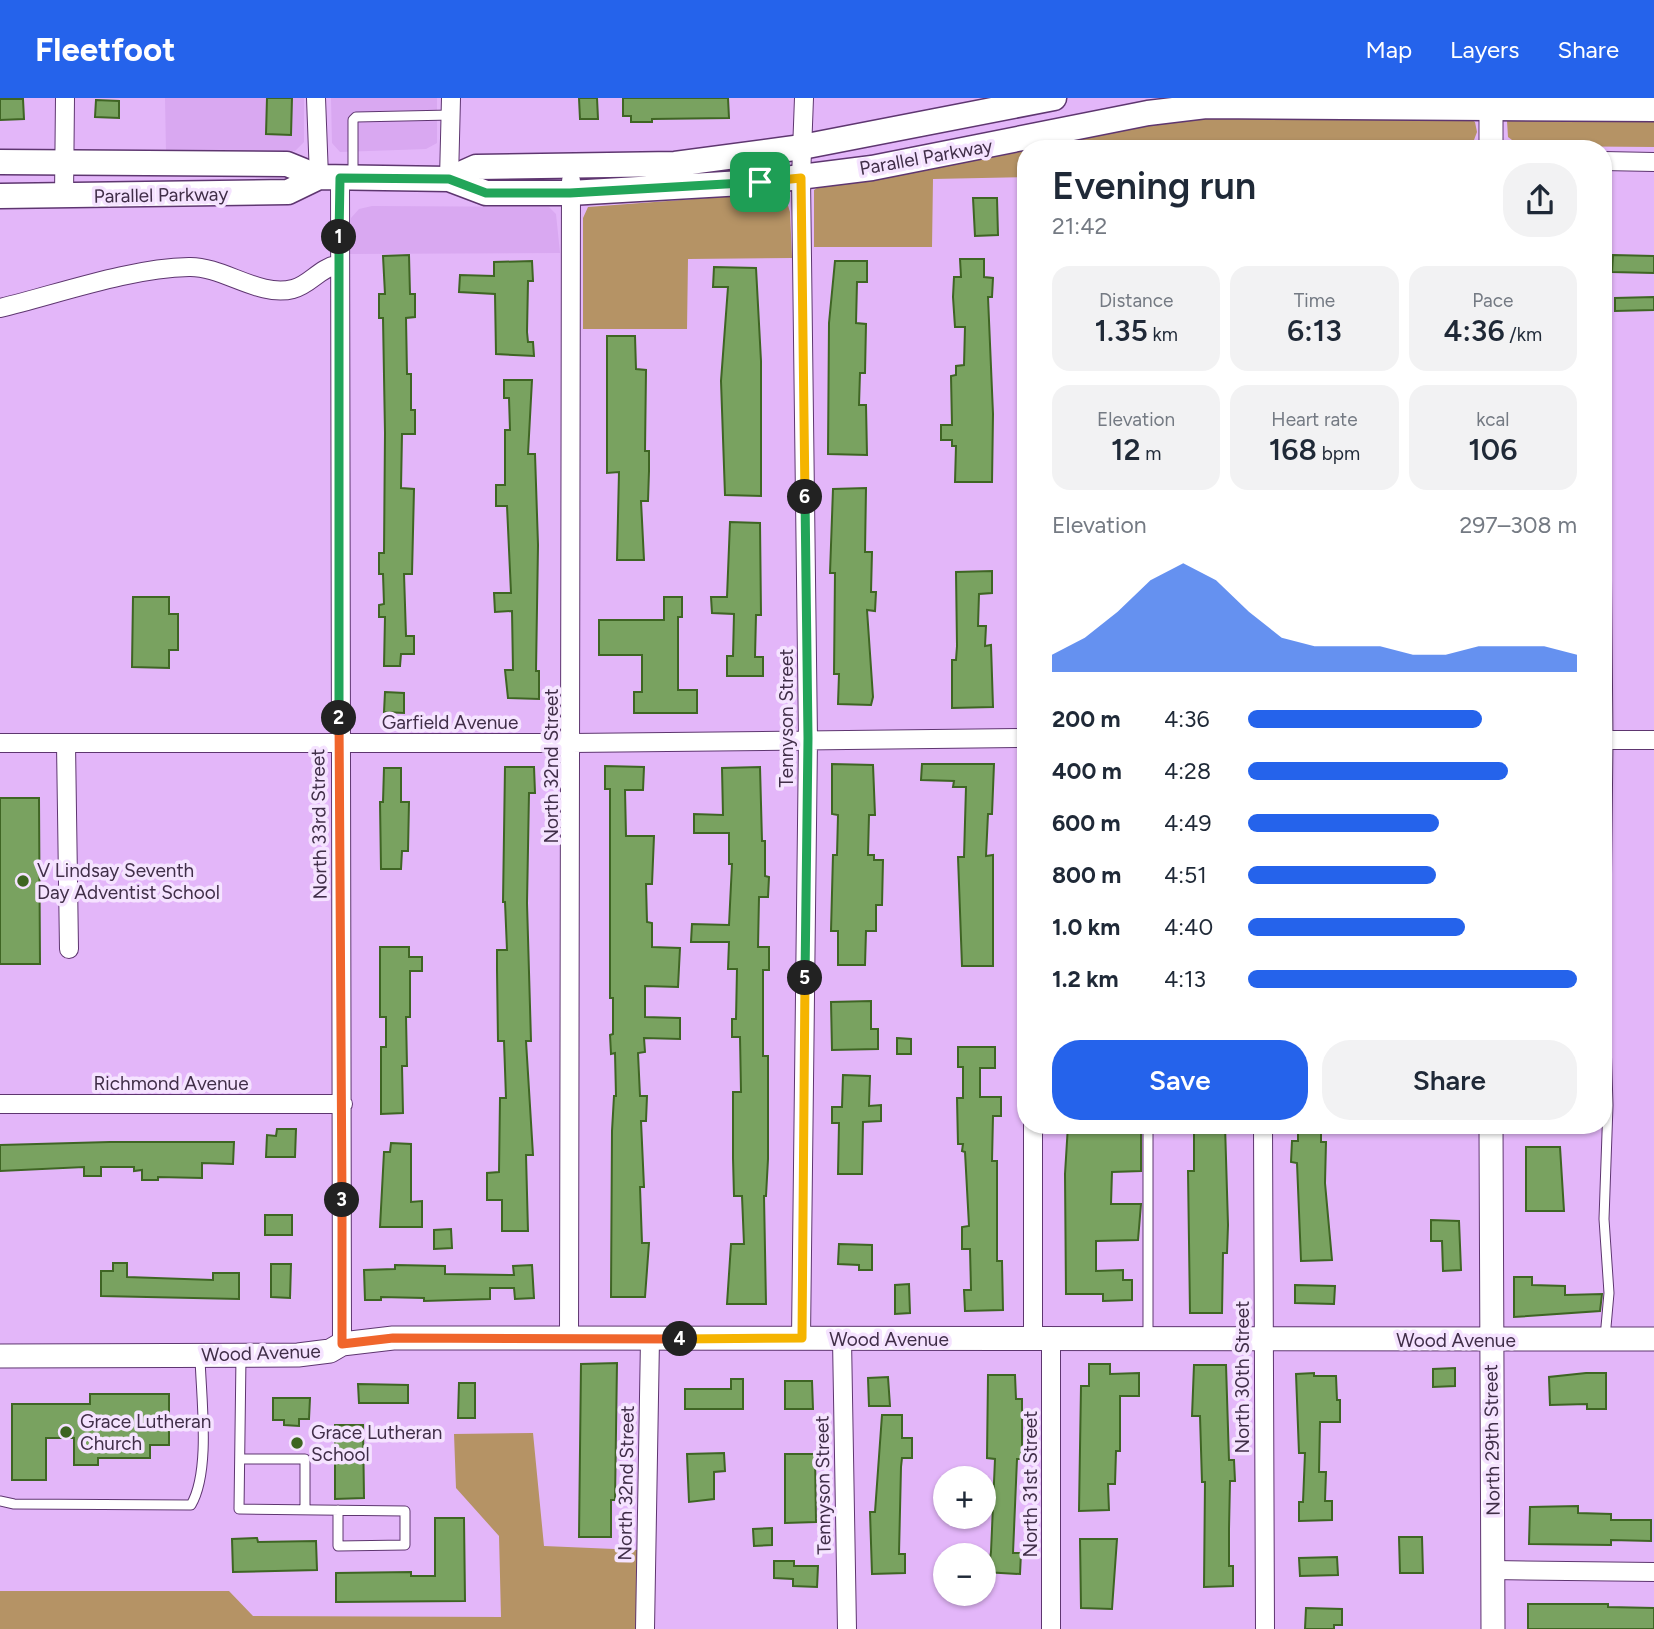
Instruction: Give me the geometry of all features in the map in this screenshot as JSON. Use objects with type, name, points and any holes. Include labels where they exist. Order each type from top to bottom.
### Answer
[{"type":"main road","name":"Parallel Parkway","points":[[449,179],[476,167],[675,164],[802,147],[1054,98]]},
{"type":"main road","name":"Parallel Parkway","points":[[0,162],[287,164],[337,178],[449,179],[486,193],[570,193],[801,178],[963,151],[1148,113],[1206,106],[1491,103],[1654,109]]},
{"type":"main road","name":"Parallel Parkway","points":[[0,196],[288,192],[337,178]]},
{"type":"street","points":[[64,197],[65,98]]},
{"type":"street","name":"North 33rd Street","points":[[316,98],[337,178],[339,264],[342,1344]]},
{"type":"street","name":"Tennyson Street","points":[[802,1338],[808,738],[801,178],[804,98]]},
{"type":"street","points":[[1491,103],[1491,140]]},
{"type":"street","points":[[449,179],[451,107]]},
{"type":"street","points":[[1612,162],[1654,162]]},
{"type":"street","name":"North 32nd Street","points":[[569,1340],[571,166]]},
{"type":"street","points":[[0,308],[169,268],[211,269],[271,288],[293,289],[324,267],[339,264]]},
{"type":"street","name":"Garfield Avenue","points":[[0,743],[572,743],[808,738],[1017,738]]},
{"type":"street","points":[[1612,740],[1654,740]]},
{"type":"street","points":[[66,744],[69,949]]},
{"type":"street","name":"Richmond Avenue","points":[[0,1104],[342,1104]]},
{"type":"street","name":"North 31st Street","points":[[1033,1134],[1051,1629]]},
{"type":"street","name":"North 30th Street","points":[[1263,1134],[1265,1629]]},
{"type":"street","name":"North 29th Street","points":[[1491,1134],[1493,1629]]},
{"type":"street","name":"Wood Avenue","points":[[0,1356],[298,1355],[330,1351],[342,1344],[393,1338],[1654,1339]]},
{"type":"street","name":"North 32nd Street","points":[[645,1629],[650,1339]]},
{"type":"street","name":"Tennyson Street","points":[[842,1339],[847,1629]]},
{"type":"street","points":[[1493,1570],[1654,1572]]},
{"type":"lane","points":[[337,178],[356,117],[451,107]]},
{"type":"lane","points":[[1148,1134],[1148,1340]]},
{"type":"lane","points":[[1605,1340],[1609,1293],[1604,1219],[1607,1134]]},
{"type":"lane","points":[[241,1354],[239,1510],[338,1510],[405,1511],[405,1545],[338,1546],[338,1510]]},
{"type":"lane","points":[[0,1501],[14,1504],[191,1505],[197,1496],[201,1470],[200,1355]]},
{"type":"lane","points":[[240,1459],[305,1459],[305,1510]]},
{"type":"shaded area","points":[[165,98],[304,98],[304,142],[295,151],[166,152]]},
{"type":"shaded area","points":[[331,98],[437,98],[437,143],[426,149],[340,152],[332,143]]},
{"type":"shaded area","points":[[1654,115],[1654,147],[1612,147],[1612,140],[1512,140],[1508,137],[1507,121],[1515,117]]},
{"type":"shaded area","points":[[1206,116],[1466,116],[1475,122],[1477,132],[1474,140],[1058,140],[1160,121]]},
{"type":"shaded area","points":[[1017,148],[1017,177],[933,179],[932,247],[814,247],[814,190],[823,184]]},
{"type":"shaded area","points":[[773,193],[786,199],[790,212],[792,258],[688,259],[687,329],[583,329],[583,218],[588,207]]},
{"type":"shaded area","points":[[372,206],[549,207],[556,214],[560,253],[350,254],[351,218],[359,209]]},
{"type":"shaded area","points":[[533,1433],[544,1546],[638,1550],[637,1629],[0,1629],[0,1591],[229,1591],[253,1616],[501,1617],[499,1536],[456,1488],[454,1434]]},
{"type":"building","points":[[267,98],[292,98],[291,135],[266,134]]},
{"type":"building","points":[[579,98],[597,98],[598,119],[580,119]]},
{"type":"building","points":[[623,98],[728,98],[729,118],[652,119],[652,122],[631,122],[631,116],[623,116]]},
{"type":"building","points":[[0,99],[23,99],[24,119],[0,120]]},
{"type":"building","points":[[96,100],[119,101],[119,118],[95,117]]},
{"type":"building","points":[[973,198],[997,198],[998,235],[975,236]]},
{"type":"building","points":[[409,255],[410,294],[415,294],[415,317],[406,318],[407,374],[411,374],[411,410],[415,410],[415,434],[402,434],[401,488],[414,489],[412,574],[404,574],[406,636],[414,636],[414,654],[401,654],[400,666],[384,666],[385,617],[379,617],[379,605],[384,604],[379,553],[384,553],[385,433],[383,318],[379,318],[379,294],[385,294],[383,256]]},
{"type":"building","points":[[1613,255],[1654,256],[1654,273],[1612,272]]},
{"type":"building","points":[[960,259],[984,259],[984,277],[993,278],[992,297],[988,297],[993,414],[992,482],[955,482],[956,446],[952,446],[952,440],[941,440],[941,425],[952,425],[951,376],[956,375],[956,366],[964,365],[965,327],[955,327],[953,297],[954,277],[961,277]]},
{"type":"building","points":[[532,261],[533,281],[528,281],[527,332],[528,342],[533,342],[534,356],[496,354],[495,294],[459,292],[460,275],[494,276],[494,262]]},
{"type":"building","points":[[835,261],[867,261],[867,282],[857,282],[856,323],[866,324],[865,373],[860,373],[859,405],[866,405],[867,455],[828,454],[829,323]]},
{"type":"building","points":[[714,267],[756,268],[761,361],[761,496],[725,495],[721,381],[728,287],[713,287]]},
{"type":"building","points":[[1654,297],[1654,310],[1615,311],[1615,298]]},
{"type":"building","points":[[607,336],[635,336],[636,369],[646,370],[645,451],[649,451],[649,471],[648,501],[641,501],[644,560],[617,560],[619,472],[607,473]]},
{"type":"building","points":[[504,380],[532,380],[528,454],[535,454],[538,545],[536,671],[539,671],[539,699],[508,698],[505,670],[513,670],[512,611],[495,612],[494,593],[511,593],[507,506],[496,506],[496,485],[505,485],[505,430],[510,430],[509,398],[504,398]]},
{"type":"building","points":[[866,488],[865,552],[872,552],[871,592],[876,592],[875,611],[867,610],[873,697],[871,705],[838,704],[839,674],[834,674],[835,573],[830,573],[833,489]]},
{"type":"building","points":[[730,522],[760,523],[761,615],[756,615],[755,657],[763,657],[763,676],[727,676],[727,656],[733,656],[734,614],[712,613],[711,597],[727,597]]},
{"type":"building","points":[[992,571],[992,593],[979,594],[978,626],[986,626],[985,646],[991,645],[993,707],[952,708],[952,660],[956,660],[957,646],[956,572]]},
{"type":"building","points":[[133,597],[169,597],[169,614],[178,614],[178,650],[169,650],[169,668],[132,667]]},
{"type":"building","points":[[664,597],[682,597],[682,617],[678,617],[678,690],[697,690],[697,713],[634,713],[634,692],[642,692],[642,655],[599,655],[599,620],[664,620]]},
{"type":"building","points":[[385,692],[404,693],[404,713],[384,712]]},
{"type":"building","points":[[832,764],[873,765],[875,815],[869,815],[868,855],[874,855],[874,860],[883,860],[882,905],[876,905],[876,931],[866,931],[865,965],[838,965],[838,931],[831,931],[833,855],[837,855],[838,815],[832,814]]},
{"type":"building","points":[[922,764],[994,764],[992,814],[988,814],[986,856],[993,855],[993,966],[962,966],[958,857],[964,857],[966,787],[953,787],[954,781],[921,780]]},
{"type":"building","points":[[605,766],[644,767],[643,790],[625,790],[626,836],[654,836],[652,884],[646,884],[647,922],[652,923],[652,947],[680,948],[678,987],[645,986],[645,1017],[680,1018],[680,1039],[644,1038],[645,1052],[638,1053],[640,1096],[647,1096],[646,1121],[641,1121],[644,1187],[640,1187],[642,1243],[649,1243],[645,1297],[611,1297],[612,1131],[616,1096],[615,1053],[611,1054],[610,1035],[613,1034],[613,998],[610,998],[610,789],[605,789]]},
{"type":"building","points":[[505,767],[534,767],[535,793],[529,793],[527,903],[531,1041],[526,1041],[533,1155],[526,1155],[528,1231],[502,1231],[502,1200],[487,1200],[487,1173],[499,1172],[500,1098],[506,1098],[504,1041],[498,1041],[497,970],[497,950],[507,950],[503,902]]},
{"type":"building","points":[[760,767],[762,841],[765,841],[765,876],[769,877],[768,897],[759,897],[758,947],[769,947],[769,970],[763,970],[763,1056],[768,1056],[768,1159],[764,1196],[766,1304],[727,1304],[731,1244],[744,1244],[742,1196],[734,1196],[733,1158],[733,1092],[741,1092],[740,1037],[732,1037],[732,1019],[736,1019],[737,969],[728,969],[729,942],[691,942],[692,924],[729,925],[732,864],[729,864],[729,833],[694,833],[694,814],[723,815],[722,768]]},
{"type":"building","points":[[384,768],[401,768],[401,802],[409,802],[408,851],[402,851],[401,869],[381,869],[380,802],[383,802]]},
{"type":"building","points":[[0,798],[39,798],[40,964],[0,964]]},
{"type":"building","points":[[380,947],[409,947],[409,957],[422,957],[422,971],[410,971],[410,1017],[406,1017],[407,1066],[402,1066],[403,1113],[381,1114],[381,1047],[386,1047],[386,1017],[380,1017]]},
{"type":"building","points":[[871,1001],[871,1029],[878,1029],[878,1049],[832,1050],[831,1002]]},
{"type":"building","points":[[897,1038],[911,1039],[911,1054],[897,1054]]},
{"type":"building","points":[[958,1047],[995,1047],[995,1068],[980,1068],[980,1097],[1001,1097],[1001,1116],[993,1116],[992,1161],[997,1161],[997,1261],[1002,1261],[1003,1310],[965,1311],[964,1290],[971,1290],[970,1249],[962,1249],[962,1227],[969,1226],[965,1152],[962,1151],[963,1144],[958,1144],[957,1098],[963,1098],[963,1067],[958,1067]]},
{"type":"building","points":[[843,1075],[870,1076],[869,1106],[881,1105],[881,1121],[863,1122],[862,1174],[838,1174],[839,1123],[832,1123],[832,1107],[842,1107]]},
{"type":"building","points":[[277,1129],[296,1129],[295,1157],[266,1157],[267,1135],[276,1136]]},
{"type":"building","points":[[1067,1134],[1141,1134],[1141,1171],[1112,1172],[1111,1204],[1141,1204],[1138,1240],[1096,1241],[1096,1271],[1123,1270],[1123,1280],[1132,1280],[1132,1300],[1103,1301],[1103,1294],[1066,1294]]},
{"type":"building","points":[[1194,1134],[1225,1134],[1228,1225],[1227,1253],[1223,1253],[1222,1313],[1190,1313],[1188,1171],[1194,1171]]},
{"type":"building","points":[[1298,1134],[1321,1134],[1321,1142],[1326,1142],[1325,1183],[1332,1260],[1301,1261],[1297,1163],[1291,1162],[1292,1141],[1298,1141]]},
{"type":"building","points":[[234,1142],[233,1164],[202,1163],[202,1178],[158,1177],[158,1180],[142,1180],[142,1170],[134,1171],[134,1167],[101,1167],[101,1176],[84,1176],[84,1167],[0,1171],[0,1145]]},
{"type":"building","points":[[391,1143],[411,1144],[411,1202],[422,1201],[422,1227],[380,1227],[384,1152],[390,1152]]},
{"type":"building","points":[[1526,1147],[1560,1147],[1564,1211],[1526,1211]]},
{"type":"building","points":[[265,1215],[292,1215],[292,1235],[265,1235]]},
{"type":"building","points":[[1431,1220],[1459,1221],[1461,1270],[1443,1271],[1442,1241],[1431,1241]]},
{"type":"building","points":[[451,1229],[452,1248],[434,1249],[434,1230]]},
{"type":"building","points":[[839,1244],[872,1245],[872,1270],[859,1270],[859,1265],[838,1264]]},
{"type":"building","points":[[113,1263],[127,1263],[127,1277],[213,1280],[213,1273],[239,1273],[239,1299],[101,1296],[101,1271],[113,1271]]},
{"type":"building","points":[[271,1264],[291,1264],[290,1298],[271,1297]]},
{"type":"building","points":[[395,1265],[445,1266],[445,1274],[514,1275],[513,1266],[532,1265],[534,1298],[515,1299],[514,1288],[490,1288],[490,1299],[424,1301],[424,1298],[381,1297],[381,1300],[365,1300],[364,1270],[395,1269]]},
{"type":"building","points":[[1514,1277],[1532,1277],[1532,1285],[1565,1286],[1565,1295],[1602,1294],[1600,1311],[1514,1317]]},
{"type":"building","points":[[909,1284],[910,1313],[895,1314],[895,1285]]},
{"type":"building","points":[[1295,1285],[1335,1286],[1334,1304],[1295,1303]]},
{"type":"building","points":[[617,1363],[615,1500],[611,1500],[611,1537],[579,1537],[581,1364]]},
{"type":"building","points":[[1089,1364],[1110,1364],[1110,1374],[1139,1373],[1139,1396],[1120,1396],[1120,1451],[1116,1451],[1115,1484],[1108,1484],[1109,1510],[1079,1511],[1081,1386],[1089,1386]]},
{"type":"building","points":[[1194,1365],[1226,1365],[1229,1460],[1234,1460],[1235,1481],[1230,1481],[1229,1529],[1229,1566],[1233,1566],[1233,1586],[1204,1587],[1205,1482],[1202,1482],[1200,1416],[1192,1416]]},
{"type":"building","points":[[1455,1368],[1455,1386],[1433,1387],[1433,1369]]},
{"type":"building","points":[[1314,1373],[1314,1376],[1336,1376],[1337,1400],[1340,1400],[1340,1422],[1320,1422],[1319,1472],[1326,1472],[1325,1501],[1332,1501],[1332,1520],[1299,1521],[1299,1502],[1303,1502],[1305,1453],[1299,1453],[1296,1374]]},
{"type":"building","points":[[1606,1373],[1606,1409],[1587,1409],[1587,1404],[1550,1405],[1549,1377]]},
{"type":"building","points":[[988,1375],[1015,1375],[1016,1399],[1022,1399],[1022,1459],[1017,1459],[1013,1553],[1021,1553],[1020,1574],[996,1573],[996,1543],[991,1543],[992,1529],[996,1529],[996,1466],[995,1459],[987,1458]]},
{"type":"building","points":[[888,1377],[890,1406],[869,1406],[868,1378]]},
{"type":"building","points":[[731,1379],[743,1379],[743,1409],[685,1409],[685,1389],[731,1389]]},
{"type":"building","points":[[785,1381],[812,1381],[813,1409],[785,1409]]},
{"type":"building","points":[[459,1383],[475,1383],[475,1418],[458,1418]]},
{"type":"building","points":[[358,1384],[408,1385],[408,1403],[359,1403]]},
{"type":"building","points":[[90,1394],[169,1394],[169,1445],[150,1445],[150,1458],[98,1458],[98,1465],[74,1465],[74,1438],[46,1438],[46,1480],[12,1480],[12,1404],[90,1404]]},
{"type":"building","points":[[273,1398],[310,1398],[309,1419],[299,1419],[299,1426],[284,1425],[284,1420],[273,1420]]},
{"type":"building","points":[[882,1415],[902,1415],[902,1438],[912,1438],[912,1458],[902,1458],[901,1467],[899,1554],[905,1554],[905,1573],[872,1574],[870,1512],[875,1512]]},
{"type":"building","points":[[335,1425],[363,1425],[364,1498],[335,1499]]},
{"type":"building","points":[[724,1453],[725,1471],[714,1472],[714,1499],[689,1502],[687,1454]]},
{"type":"building","points":[[785,1454],[815,1454],[816,1522],[785,1523]]},
{"type":"building","points":[[1578,1506],[1578,1513],[1611,1514],[1611,1520],[1651,1520],[1651,1541],[1611,1540],[1611,1545],[1529,1544],[1530,1507]]},
{"type":"building","points":[[435,1518],[464,1518],[465,1601],[336,1602],[336,1573],[411,1572],[411,1576],[435,1576]]},
{"type":"building","points":[[772,1528],[772,1545],[754,1546],[753,1529]]},
{"type":"building","points":[[1399,1537],[1422,1537],[1423,1573],[1400,1573]]},
{"type":"building","points":[[257,1538],[258,1542],[316,1541],[317,1570],[233,1572],[232,1539]]},
{"type":"building","points":[[1080,1539],[1117,1539],[1112,1609],[1081,1608]]},
{"type":"building","points":[[1337,1557],[1338,1575],[1300,1576],[1299,1558]]},
{"type":"building","points":[[774,1561],[794,1561],[794,1566],[818,1566],[817,1587],[793,1586],[793,1579],[774,1578]]},
{"type":"building","points":[[1528,1604],[1608,1604],[1608,1607],[1654,1608],[1654,1629],[1528,1629]]},
{"type":"building","points":[[1306,1608],[1342,1609],[1342,1625],[1334,1625],[1334,1629],[1305,1629]]},
{"type":"place","name":"V Lindsay Seventh Day Adventist School","points":[[23,881]]},
{"type":"place","name":"Grace Lutheran Church","points":[[66,1432]]},
{"type":"place","name":"Grace Lutheran School","points":[[297,1443]]},
{"type":"route","points":[[340,178],[449,179],[486,193],[570,193],[760,182],[801,178],[808,738],[802,1338],[393,1338],[342,1344],[340,178]]}]
